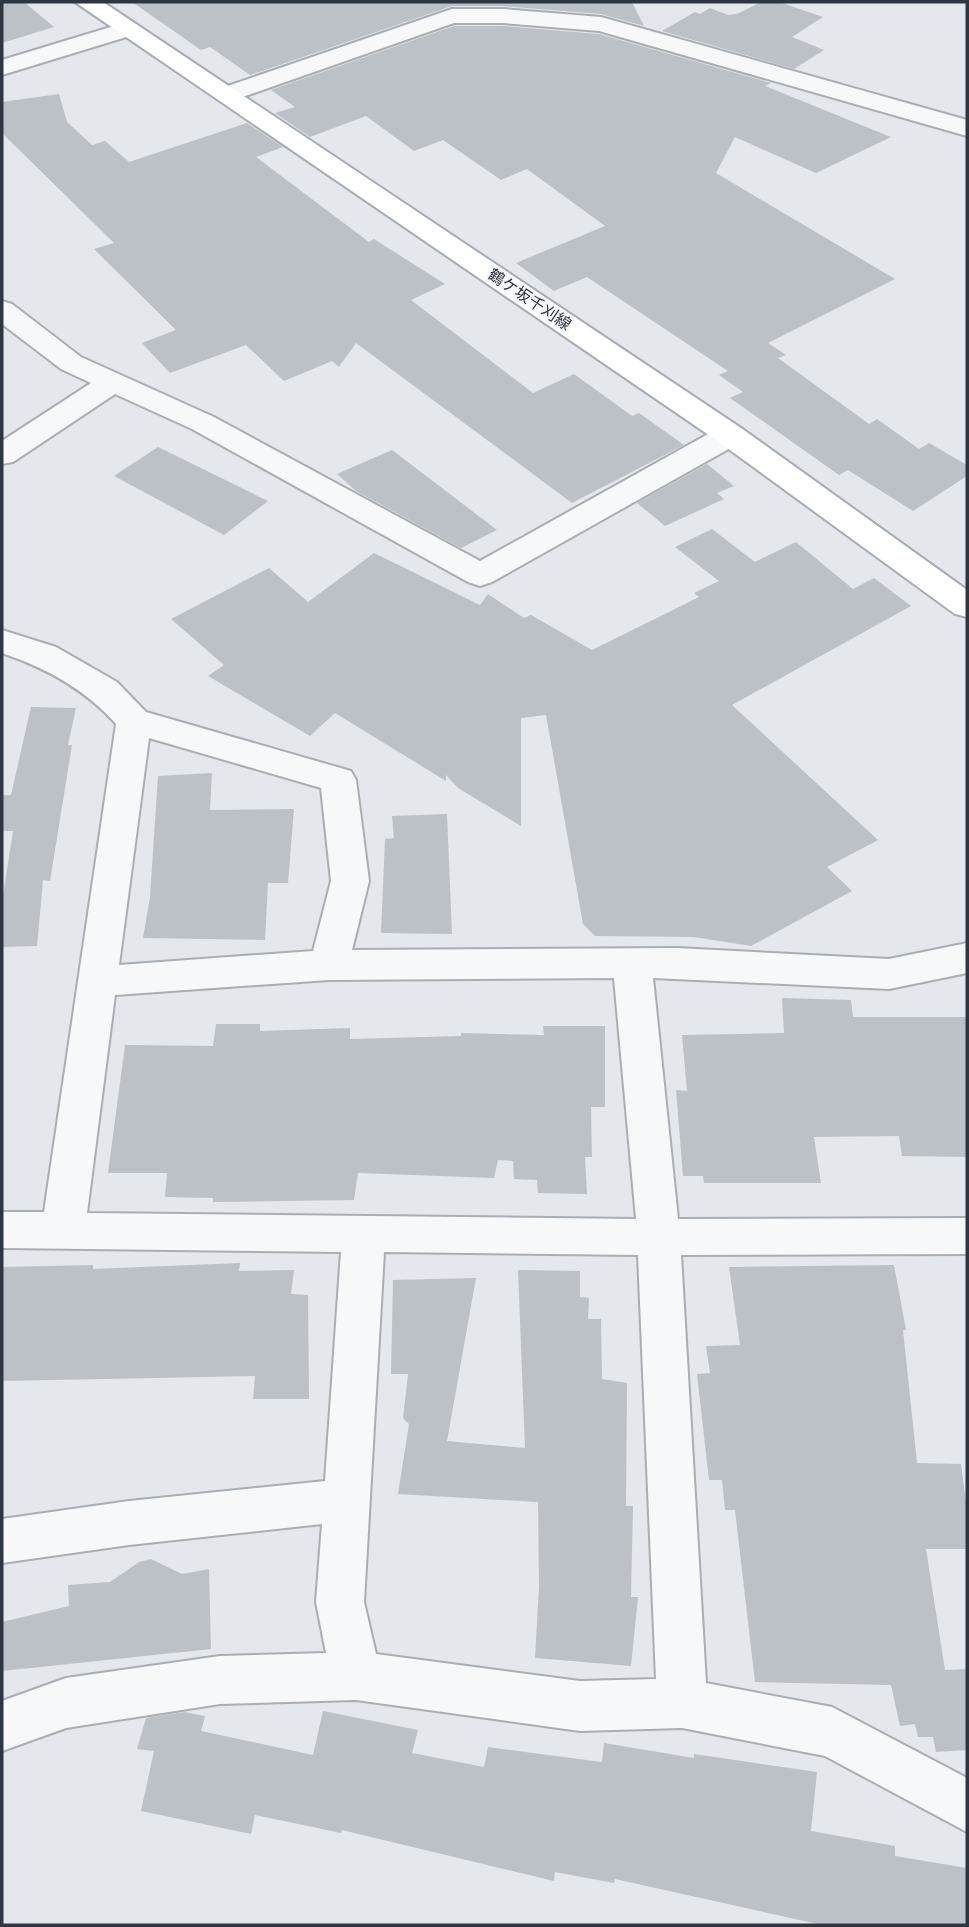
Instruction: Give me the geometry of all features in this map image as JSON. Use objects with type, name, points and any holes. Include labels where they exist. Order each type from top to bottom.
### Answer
[{"type":"main road","name":"鶴ケ坂千刈線","points":[[87,2],[228,94],[730,435],[967,606]]},
{"type":"street","points":[[228,94],[452,16],[508,9],[600,24],[962,123]]},
{"type":"street","points":[[2,68],[127,29]]},
{"type":"street","points":[[2,310],[71,363],[203,423],[480,575],[730,435]]},
{"type":"street","points":[[2,455],[113,382]]},
{"type":"street","points":[[2,641],[44,655],[105,690],[134,721],[338,780],[350,881],[329,965]]},
{"type":"street","points":[[63,1230],[134,721]]},
{"type":"street","points":[[97,981],[329,965],[632,963],[889,974],[967,958]]},
{"type":"street","points":[[632,963],[659,1237],[682,1703]]},
{"type":"street","points":[[2,1230],[363,1232],[966,1245]]},
{"type":"street","points":[[356,1676],[340,1602],[362,1292],[363,1232]]},
{"type":"street","points":[[2,1541],[130,1523],[346,1500]]},
{"type":"street","points":[[2,1726],[66,1703],[220,1680],[356,1676],[580,1706],[682,1703],[832,1732],[967,1806]]},
{"type":"building","points":[[2,2],[24,2],[54,27],[2,43]]},
{"type":"building","points":[[132,2],[632,2],[644,26],[601,14],[503,6],[452,6],[250,75],[210,47],[201,50]]},
{"type":"building","points":[[761,2],[779,2],[823,17],[792,37],[824,50],[794,69],[662,31],[695,12],[700,14],[710,8],[728,15],[737,14]]},
{"type":"building","points":[[454,26],[503,26],[599,34],[771,83],[765,86],[891,137],[816,173],[735,137],[716,173],[895,279],[768,343],[786,355],[778,358],[869,424],[877,419],[919,449],[929,443],[967,465],[967,476],[913,511],[848,470],[839,475],[730,398],[743,392],[719,375],[728,371],[587,277],[554,291],[516,263],[605,226],[527,169],[501,180],[443,140],[414,151],[366,116],[310,137],[275,113],[295,107],[271,90]]},
{"type":"building","points":[[59,94],[67,122],[92,145],[105,141],[129,162],[247,123],[283,147],[256,157],[369,242],[374,239],[445,284],[411,300],[533,393],[574,374],[632,416],[639,413],[684,445],[572,503],[356,343],[339,367],[332,361],[284,381],[246,345],[170,373],[142,343],[176,330],[94,249],[114,243],[2,133],[2,102]]},
{"type":"building","points":[[158,447],[268,501],[224,535],[114,476]]},
{"type":"building","points":[[392,450],[497,530],[461,548],[356,491],[337,474]]},
{"type":"building","points":[[707,464],[734,486],[717,493],[724,499],[665,526],[637,503]]},
{"type":"building","points":[[712,529],[755,562],[796,542],[853,589],[874,578],[911,606],[732,705],[878,840],[827,867],[852,891],[751,946],[694,937],[595,936],[583,924],[546,715],[521,718],[521,826],[458,788],[446,775],[446,781],[335,713],[310,736],[208,676],[224,665],[171,619],[269,568],[308,602],[374,553],[480,605],[488,594],[524,618],[531,615],[592,650],[699,597],[694,593],[719,581],[675,547]]},
{"type":"building","points":[[31,707],[76,708],[68,745],[72,745],[50,881],[43,880],[37,946],[2,947],[2,902],[13,831],[2,831],[2,795],[11,795]]},
{"type":"building","points":[[212,773],[210,810],[294,809],[288,883],[268,883],[265,940],[143,938],[150,897],[158,776]]},
{"type":"building","points":[[447,814],[452,934],[381,933],[385,839],[394,838],[392,816]]},
{"type":"building","points":[[782,998],[851,1000],[853,1017],[967,1017],[967,1157],[902,1156],[899,1136],[814,1137],[821,1183],[704,1183],[703,1176],[683,1176],[676,1090],[687,1091],[682,1035],[784,1033]]},
{"type":"building","points":[[216,1024],[260,1024],[260,1031],[350,1028],[350,1039],[461,1036],[461,1033],[544,1035],[543,1026],[605,1026],[605,1107],[591,1107],[592,1157],[585,1157],[587,1194],[538,1193],[537,1180],[514,1179],[513,1161],[498,1160],[494,1178],[358,1173],[354,1200],[213,1202],[213,1198],[165,1197],[167,1173],[108,1173],[125,1045],[213,1046]]},
{"type":"building","points":[[240,1263],[239,1271],[294,1270],[291,1294],[308,1295],[309,1399],[253,1399],[255,1376],[2,1381],[2,1267],[93,1265],[93,1269]]},
{"type":"building","points":[[894,1265],[906,1330],[903,1330],[917,1463],[961,1464],[967,1510],[967,1549],[926,1549],[945,1670],[967,1669],[967,1750],[936,1752],[933,1737],[918,1737],[915,1724],[900,1726],[891,1685],[755,1682],[735,1510],[725,1510],[722,1480],[709,1480],[697,1374],[710,1373],[706,1346],[740,1345],[729,1267]]},
{"type":"building","points":[[518,1270],[580,1271],[580,1297],[589,1298],[588,1319],[601,1319],[602,1379],[627,1383],[626,1506],[633,1506],[631,1597],[638,1597],[631,1666],[535,1658],[539,1587],[538,1502],[398,1494],[409,1424],[403,1418],[408,1374],[391,1374],[393,1280],[476,1278],[447,1441],[525,1448]]},
{"type":"building","points":[[151,1559],[182,1574],[209,1569],[211,1649],[2,1671],[2,1622],[69,1606],[68,1585],[110,1582],[139,1562]]},
{"type":"building","points":[[323,1711],[418,1730],[412,1753],[484,1767],[488,1747],[602,1762],[604,1743],[694,1758],[694,1754],[817,1772],[811,1831],[895,1846],[895,1856],[967,1868],[967,1925],[822,1925],[615,1879],[614,1883],[555,1872],[554,1881],[342,1830],[341,1833],[255,1815],[251,1834],[141,1811],[154,1751],[137,1749],[146,1718],[184,1712],[205,1716],[201,1731],[313,1755]]}]
